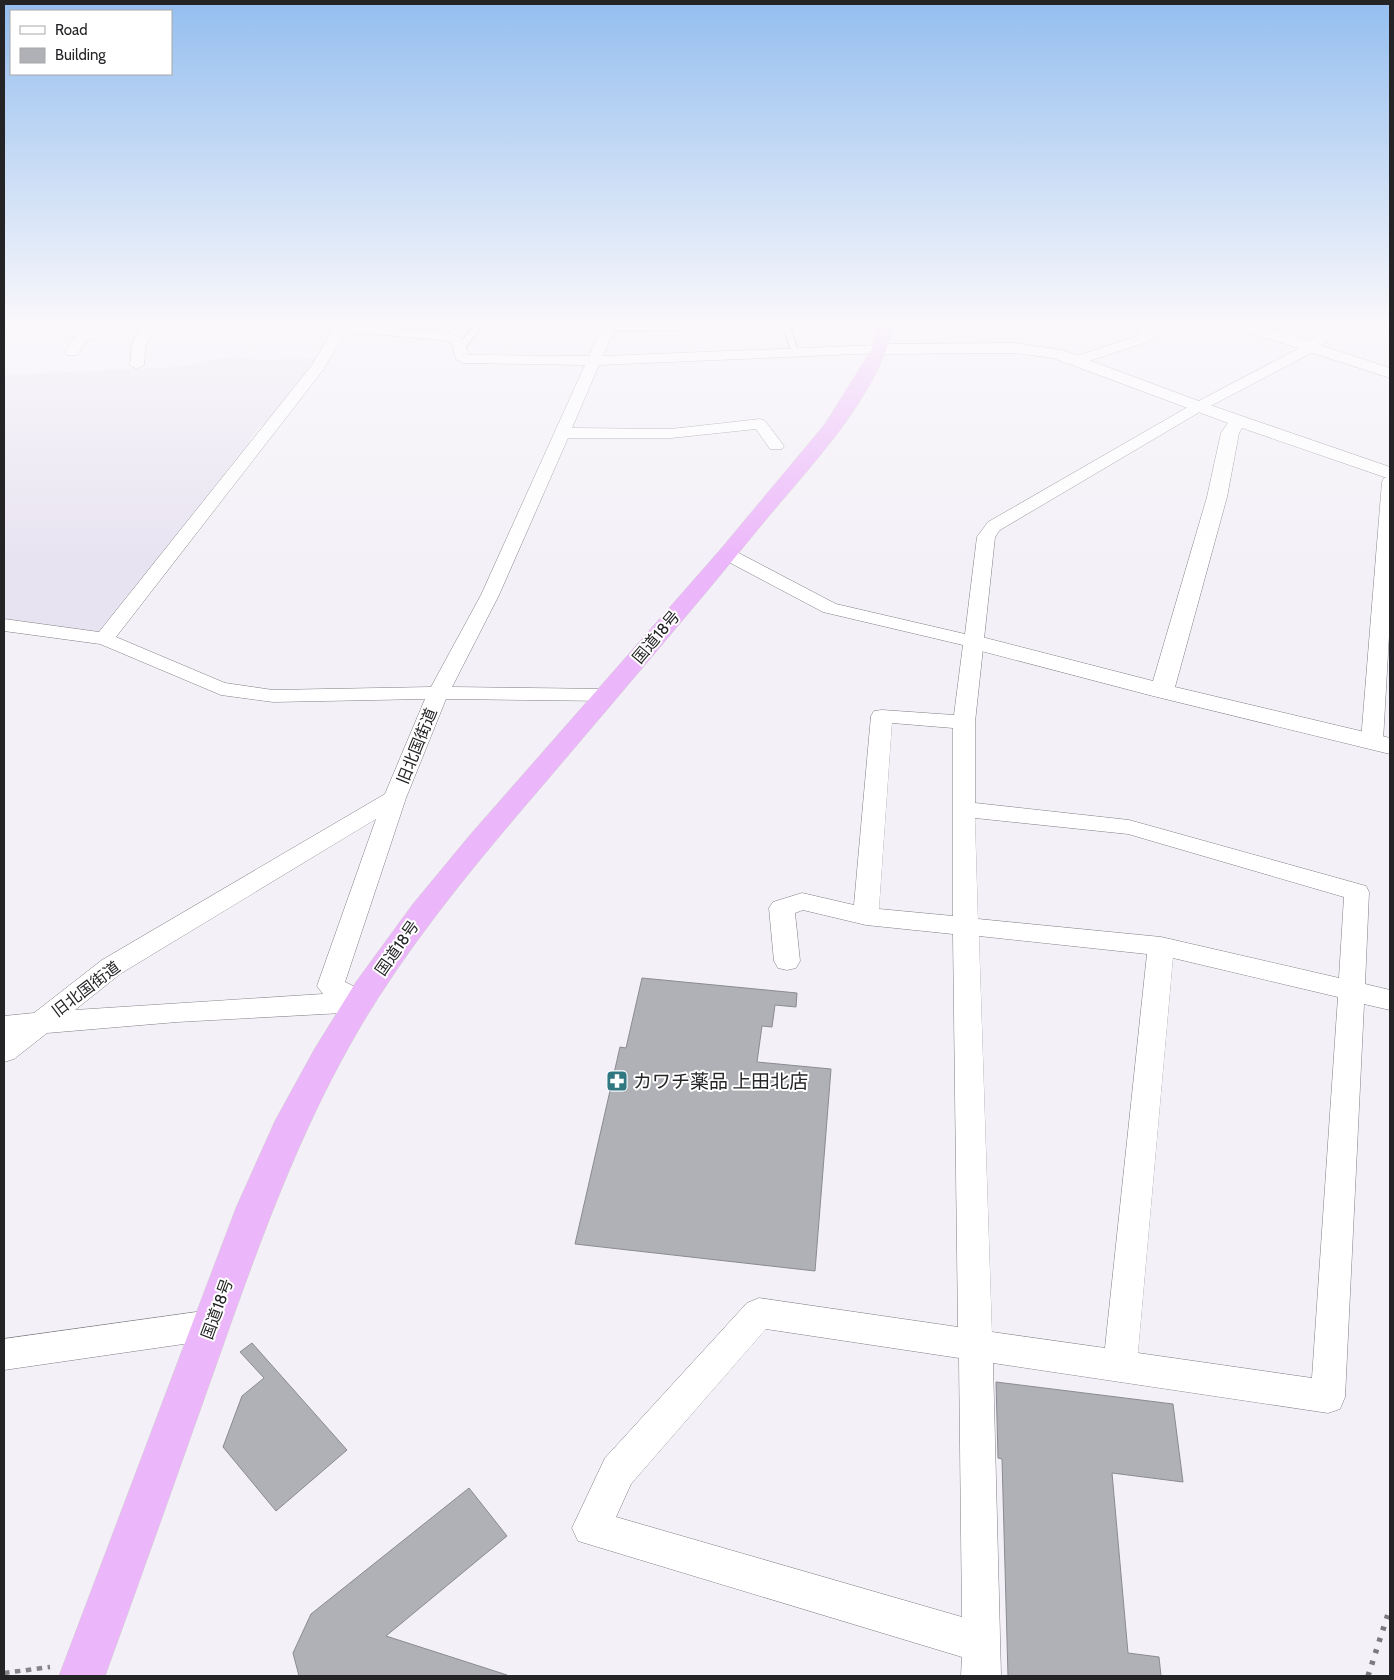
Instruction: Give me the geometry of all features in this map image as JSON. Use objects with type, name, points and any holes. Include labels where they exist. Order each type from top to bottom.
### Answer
[{"type":"highway","name":"国道18号","points":[[71,1671],[211,1325],[254,1208],[292,1121],[324,1059],[360,1002],[429,904],[480,841],[608,695],[727,554],[831,428],[848,402]]},
{"type":"street","points":[[104,639],[290,402]]},
{"type":"street","name":"旧北国街道","points":[[4,1052],[111,967],[395,798],[438,692],[490,595],[576,402]]},
{"type":"street","points":[[1186,402],[1390,473]]},
{"type":"street","points":[[963,809],[1129,827],[1357,892],[1353,990],[1328,1397],[1120,1365],[976,1346],[759,1313],[618,1471],[591,1528],[982,1659],[976,1346],[964,925],[963,809],[964,722],[986,537],[994,526],[1014,512],[1207,402]]},
{"type":"street","points":[[1162,691],[1217,497],[1230,433],[1238,421]]},
{"type":"street","points":[[562,433],[650,434],[707,430],[732,425],[760,424],[776,446]]},
{"type":"street","points":[[727,554],[830,608],[1381,744],[1390,482]]},
{"type":"street","points":[[4,625],[104,639],[221,689],[246,693],[309,696],[438,692],[608,695]]},
{"type":"street","points":[[866,916],[882,716],[964,722]]},
{"type":"street","points":[[360,1002],[330,986],[395,798]]},
{"type":"street","points":[[787,961],[782,908],[802,901],[866,916],[1161,946],[1390,1000]]},
{"type":"street","points":[[1120,1365],[1161,946]]},
{"type":"street","points":[[4,1026],[177,1012],[360,1002]]},
{"type":"street","points":[[4,1355],[211,1325]]},
{"type":"path","points":[[4,1673],[71,1671]]},
{"type":"shaded area","points":[[4,402],[284,402],[268,423],[260,426],[249,440],[251,445],[107,627],[96,632],[4,621]]},
{"type":"building","points":[[642,978],[797,993],[796,1007],[775,1005],[772,1027],[762,1026],[757,1062],[831,1069],[815,1271],[575,1244],[620,1047],[626,1048]]},
{"type":"building","points":[[252,1343],[347,1450],[276,1511],[223,1447],[242,1396],[264,1378],[240,1352]]},
{"type":"building","points":[[996,1382],[1173,1404],[1183,1482],[1112,1473],[1128,1653],[1159,1657],[1161,1676],[1008,1676],[1002,1459],[998,1458]]},
{"type":"building","points":[[469,1488],[507,1536],[386,1636],[507,1676],[299,1676],[293,1653],[311,1614]]},
{"type":"railway","points":[[1368,1676],[1390,1608]]},
{"type":"place","name":"カワチ薬品 上田北店","points":[[617,1081]]}]
